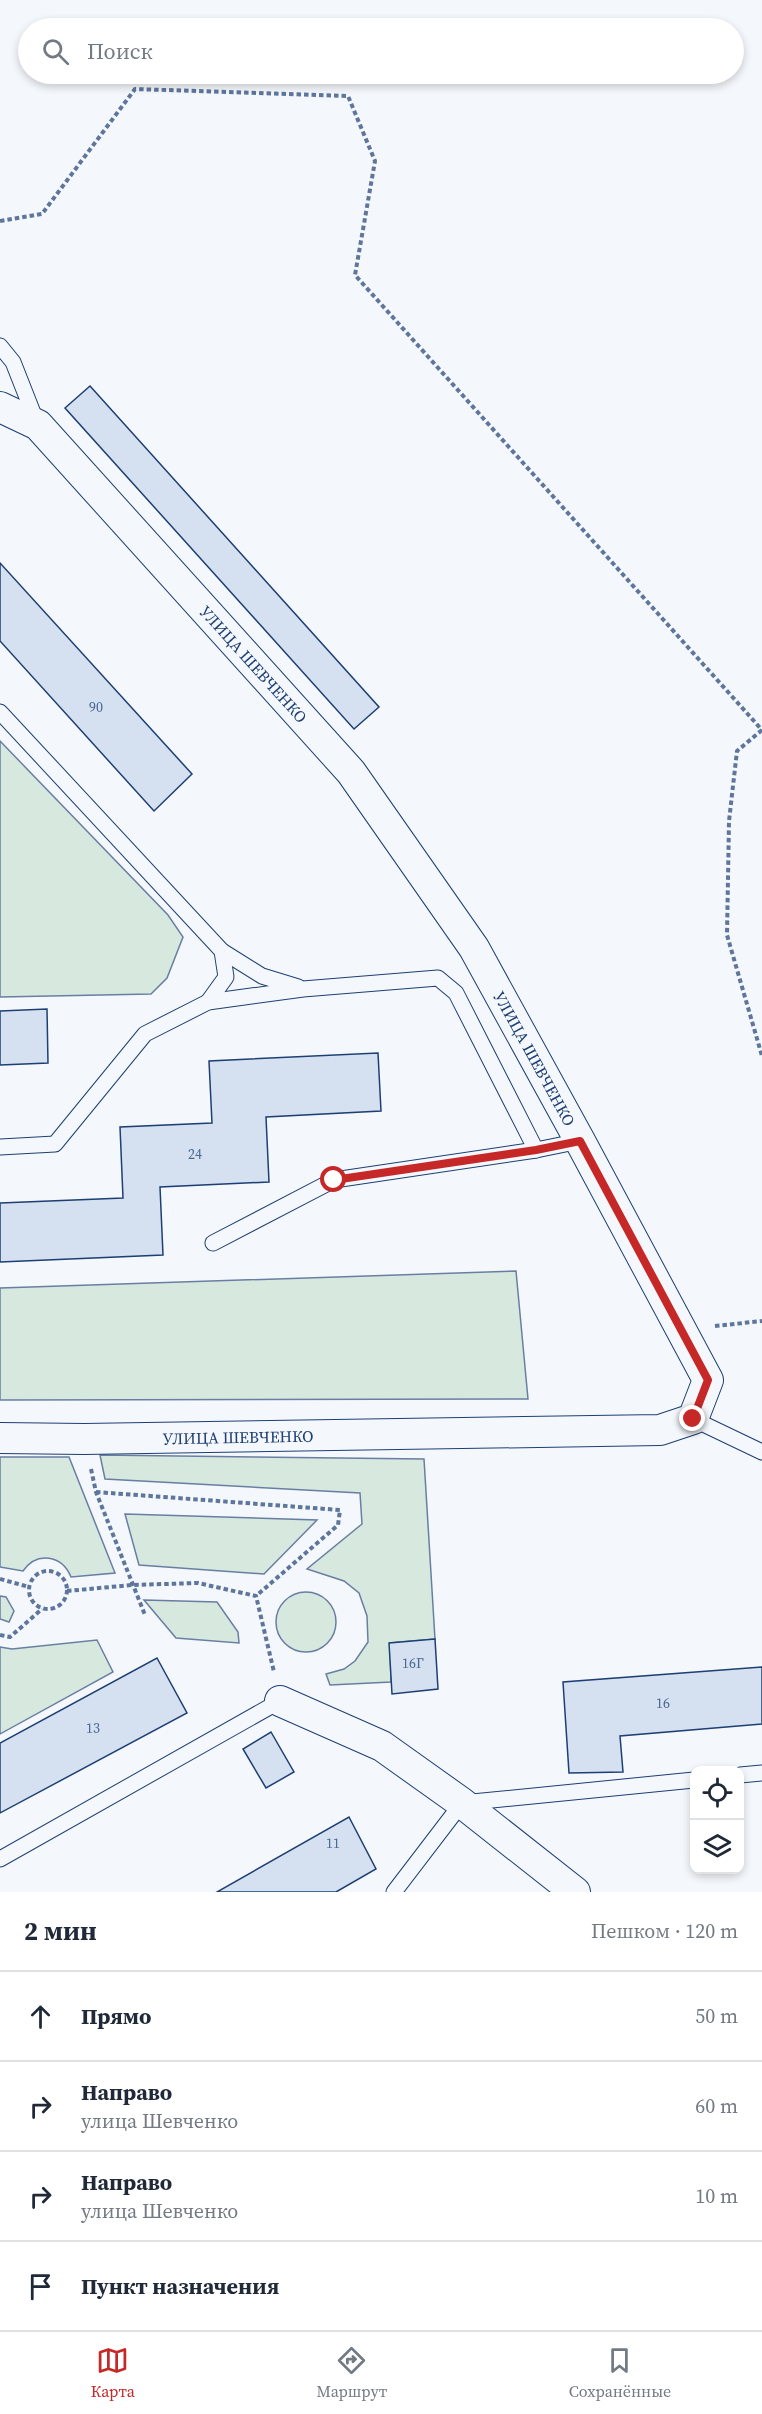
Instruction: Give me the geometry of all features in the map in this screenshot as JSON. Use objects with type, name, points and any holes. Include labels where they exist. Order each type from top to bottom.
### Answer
[{"type":"street","name":"УЛИЦА ШЕВЧЕНКО","points":[[0,406],[38,426],[351,772],[474,948],[708,1380],[693,1419],[660,1430],[84,1439],[0,1438]]},
{"type":"street","points":[[280,1701],[382,1746],[462,1803],[575,1892]]},
{"type":"lane","points":[[0,346],[13,362],[38,426]]},
{"type":"lane","points":[[0,712],[222,951],[262,976],[303,989]]},
{"type":"lane","points":[[208,1002],[226,977],[222,951]]},
{"type":"lane","points":[[0,1147],[55,1144],[145,1034],[208,1002],[303,989],[438,978],[456,993],[536,1150]]},
{"type":"lane","points":[[213,1242],[334,1180],[536,1150],[580,1141]]},
{"type":"lane","points":[[693,1419],[762,1452]]},
{"type":"lane","points":[[0,1859],[280,1701]]},
{"type":"lane","points":[[744,1775],[762,1773]]},
{"type":"lane","points":[[394,1892],[462,1803],[690,1780]]},
{"type":"path","points":[[0,221],[42,214],[135,89],[348,96],[375,161],[355,275],[762,730],[737,751],[729,821],[728,935],[762,1056]]},
{"type":"path","points":[[682,1330],[762,1321]]},
{"type":"path","points":[[84,1439],[96,1492],[145,1615]]},
{"type":"path","points":[[96,1492],[340,1510],[338,1526],[256,1596]]},
{"type":"path","points":[[47,1571],[54,1572],[64,1579],[66,1597],[57,1607],[43,1608],[34,1604],[30,1599],[29,1587],[35,1575],[47,1571]]},
{"type":"path","points":[[0,1579],[29,1587]]},
{"type":"path","points":[[67,1591],[132,1585],[198,1583],[256,1596]]},
{"type":"path","points":[[256,1596],[280,1701]]},
{"type":"path","points":[[0,1635],[10,1637],[43,1608]]},
{"type":"shaded area","points":[[0,741],[168,915],[183,937],[167,978],[151,994],[0,997]]},
{"type":"shaded area","points":[[516,1271],[528,1399],[0,1400],[0,1288]]},
{"type":"shaded area","points":[[100,1455],[424,1459],[435,1639],[390,1643],[391,1682],[330,1685],[326,1674],[344,1669],[355,1661],[368,1642],[367,1616],[359,1593],[344,1581],[307,1569],[362,1524],[360,1493],[105,1479]]},
{"type":"shaded area","points":[[0,1457],[69,1457],[115,1573],[71,1577],[62,1564],[49,1558],[35,1560],[23,1571],[0,1567]]},
{"type":"shaded area","points":[[125,1514],[317,1520],[264,1574],[139,1565]]},
{"type":"shaded area","points":[[306,1592],[323,1597],[331,1605],[336,1622],[331,1639],[323,1647],[306,1652],[289,1647],[281,1639],[276,1622],[281,1605],[289,1597]]},
{"type":"shaded area","points":[[0,1596],[6,1597],[14,1611],[9,1622],[0,1619]]},
{"type":"shaded area","points":[[144,1600],[217,1602],[238,1632],[239,1643],[176,1638]]},
{"type":"shaded area","points":[[97,1640],[113,1672],[0,1734],[0,1647],[12,1649]]},
{"type":"building","points":[[90,386],[379,707],[354,729],[65,408]]},
{"type":"building","points":[[0,563],[192,774],[154,811],[0,641]]},
{"type":"building","points":[[47,1009],[48,1063],[0,1065],[0,1011]]},
{"type":"building","points":[[378,1053],[381,1111],[266,1117],[269,1182],[160,1187],[163,1255],[0,1262],[0,1203],[123,1198],[120,1127],[212,1123],[209,1061]]},
{"type":"building","points":[[435,1639],[438,1689],[392,1694],[389,1643]]},
{"type":"building","points":[[157,1658],[187,1713],[0,1813],[0,1743]]},
{"type":"building","points":[[762,1667],[762,1724],[620,1736],[623,1772],[569,1773],[563,1682]]},
{"type":"building","points":[[271,1732],[294,1772],[266,1788],[243,1749]]},
{"type":"building","points":[[349,1817],[376,1869],[336,1892],[217,1892]]},
{"type":"route","points":[[334,1180],[536,1150],[580,1141],[708,1380],[693,1419]]}]
